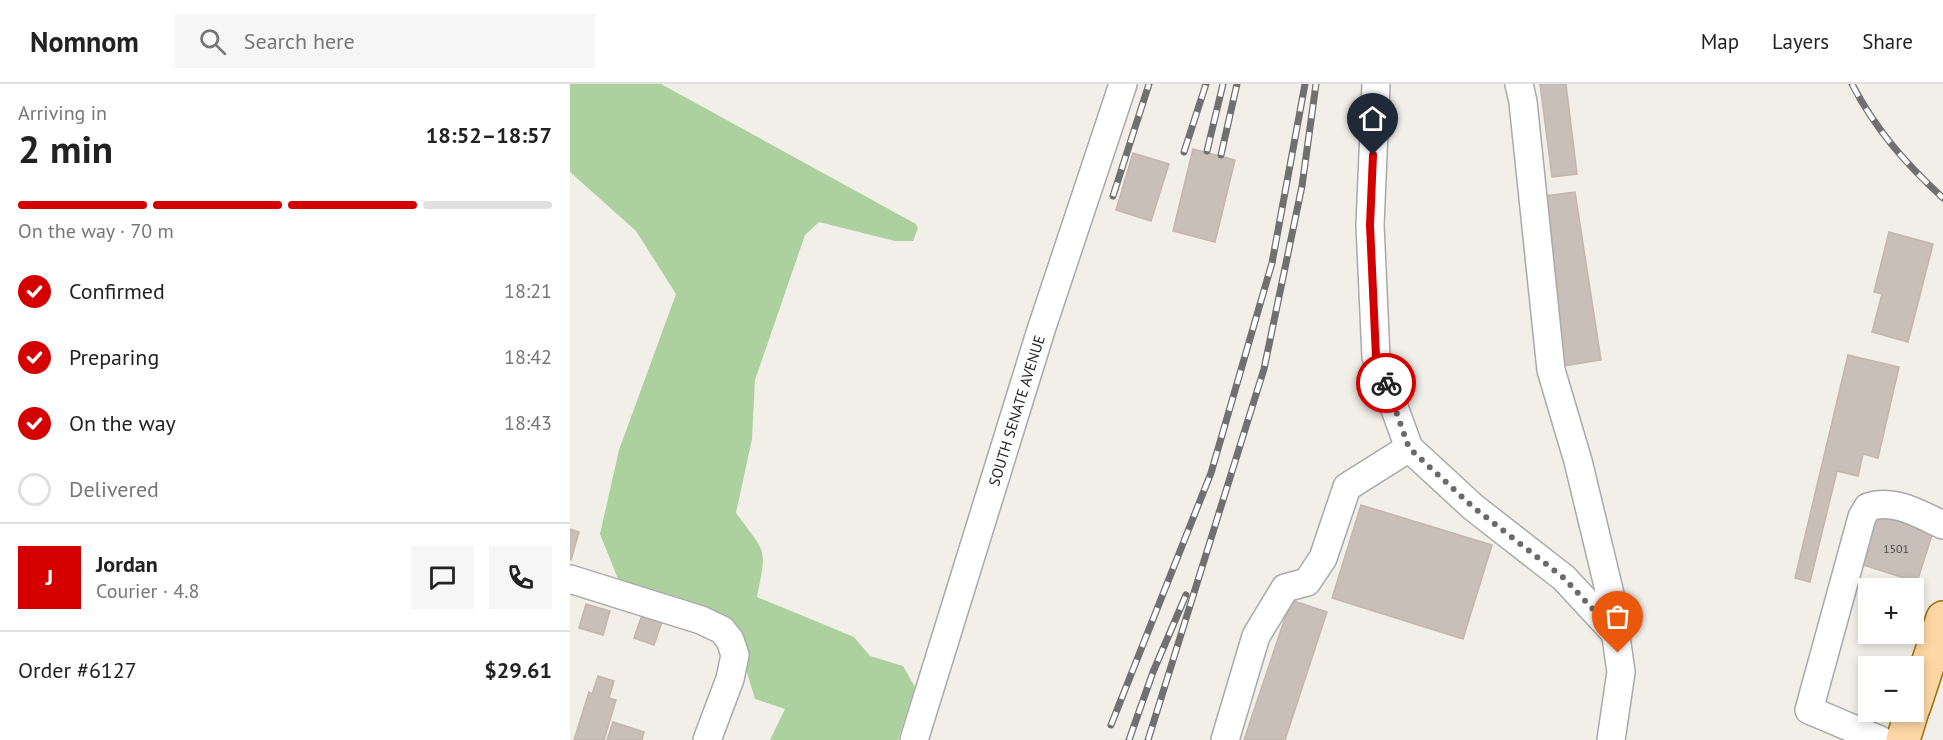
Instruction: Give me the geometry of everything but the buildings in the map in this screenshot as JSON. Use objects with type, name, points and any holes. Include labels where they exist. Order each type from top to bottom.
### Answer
[{"type":"main road","points":[[1924,676],[1943,618]]},
{"type":"main road","points":[[1903,740],[1909,722]]},
{"type":"street","name":"SOUTH SENATE AVENUE","points":[[914,740],[1041,330],[1123,84]]},
{"type":"street","points":[[1376,84],[1370,225],[1376,357],[1409,448],[1473,507],[1564,578],[1616,634]]},
{"type":"street","points":[[1519,84],[1523,102],[1551,370],[1578,461],[1610,594],[1616,634],[1621,672],[1611,740]]},
{"type":"street","points":[[1225,740],[1256,636],[1285,588],[1307,582],[1323,558],[1347,487],[1409,448]]},
{"type":"street","points":[[1880,740],[1809,710],[1862,518],[1868,507],[1880,503],[1915,512],[1943,525]]},
{"type":"street","points":[[570,579],[701,620],[722,630],[730,640],[735,655],[730,679],[707,740]]},
{"type":"green space","points":[[570,84],[661,84],[916,224],[918,228],[913,241],[895,241],[819,222],[805,235],[755,380],[752,439],[736,513],[762,552],[757,597],[854,637],[870,656],[903,666],[915,687],[898,740],[770,740],[785,709],[755,699],[739,646],[622,589],[600,534],[619,450],[676,294],[636,231],[570,172]]},
{"type":"railway","points":[[1113,196],[1149,84]]},
{"type":"railway","points":[[1184,152],[1206,84]]},
{"type":"railway","points":[[1207,151],[1223,84]]},
{"type":"railway","points":[[1221,155],[1237,84]]},
{"type":"railway","points":[[1111,725],[1211,473],[1272,263],[1305,84]]},
{"type":"railway","points":[[1148,740],[1264,369],[1302,186],[1316,84]]},
{"type":"railway","points":[[1852,84],[1892,145],[1943,198]]},
{"type":"railway","points":[[1129,740],[1153,672],[1186,595]]},
{"type":"way so far","points":[[1386,383],[1409,448],[1473,507],[1564,578],[1616,634],[1618,653]]},
{"type":"route","points":[[1373,155],[1370,225],[1376,357],[1386,383]]}]
